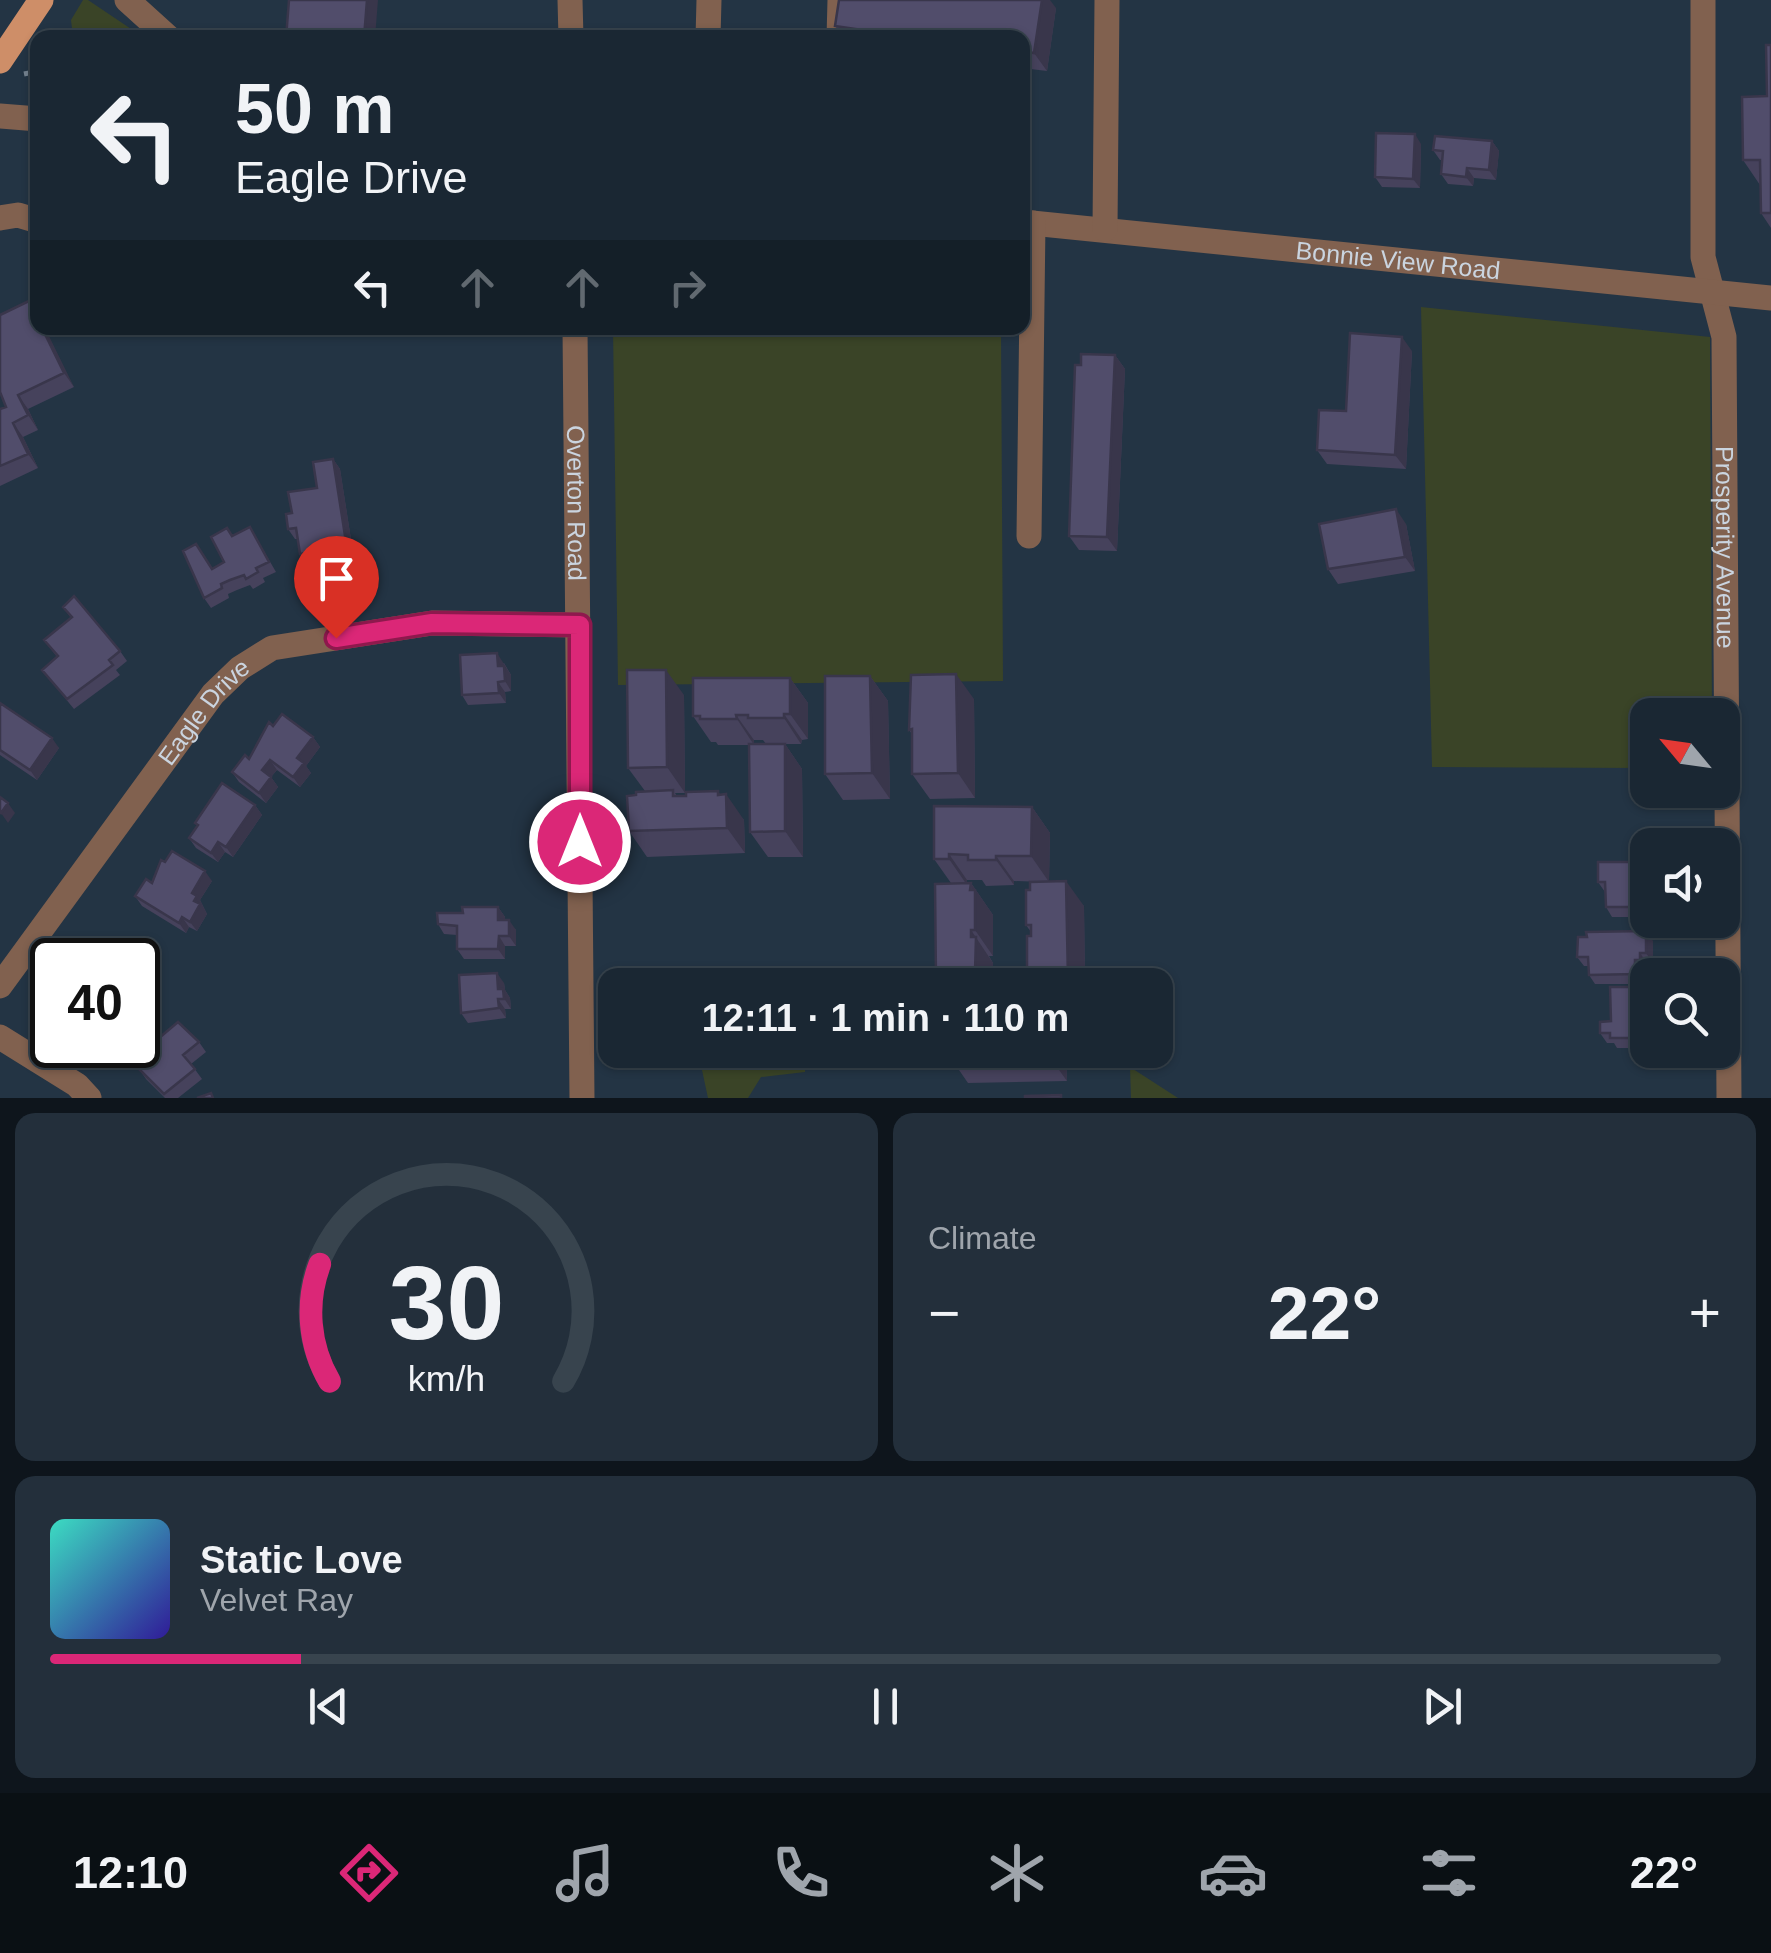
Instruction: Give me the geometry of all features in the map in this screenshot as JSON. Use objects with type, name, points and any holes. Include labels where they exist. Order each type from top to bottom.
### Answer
[{"type":"main road","points":[[40,2],[41,30]]},
{"type":"main road","points":[[0,61],[40,2]]},
{"type":"street","points":[[127,0],[160,30]]},
{"type":"street","points":[[570,0],[571,30]]},
{"type":"street","points":[[708,30],[709,0]]},
{"type":"street","points":[[839,30],[840,0]]},
{"type":"street","points":[[1105,229],[1107,0]]},
{"type":"street","name":"Prosperity Avenue","points":[[1704,0],[1704,256],[1724,337],[1729,1098]]},
{"type":"street","points":[[0,116],[30,118]]},
{"type":"street","points":[[0,218],[18,215],[30,219]]},
{"type":"street","name":"Bonnie View Road","points":[[1030,222],[1771,298]]},
{"type":"street","name":"Overton Road","points":[[575,335],[582,1098]]},
{"type":"street","points":[[1028,335],[1028,536]]},
{"type":"street","name":"Eagle Drive","points":[[0,986],[213,694],[240,668],[272,648],[432,623],[580,625]]},
{"type":"street","points":[[0,1037],[78,1085],[89,1098]]},
{"type":"path","points":[[24,83],[30,74]]},
{"type":"green space","points":[[83,0],[88,0],[133,30],[72,30],[71,20]]},
{"type":"green space","points":[[1421,307],[1710,337],[1712,698],[1630,698],[1630,768],[1432,767]]},
{"type":"green space","points":[[613,335],[1001,335],[1003,681],[618,685]]},
{"type":"green space","points":[[702,1068],[805,1068],[805,1072],[761,1077],[748,1098],[708,1098]]},
{"type":"green space","points":[[1130,1068],[1178,1098],[1131,1098]]},
{"type":"building","points":[[289,0],[367,0],[365,30],[287,30]]},
{"type":"building","points":[[839,0],[1042,0],[1034,53],[1030,52],[1030,30],[863,30],[835,26]]},
{"type":"building","points":[[1766,45],[1771,45],[1771,213],[1761,213],[1760,160],[1743,160],[1742,97],[1767,96]]},
{"type":"building","points":[[1376,133],[1415,134],[1413,179],[1375,177]]},
{"type":"building","points":[[1435,136],[1492,141],[1489,170],[1467,168],[1466,177],[1441,174],[1443,151],[1433,150]]},
{"type":"building","points":[[29,301],[30,335],[45,335],[64,373],[18,395],[28,415],[13,423],[28,454],[0,466],[0,409],[6,407],[0,392],[0,315]]},
{"type":"building","points":[[1350,333],[1402,337],[1395,455],[1317,450],[1319,410],[1346,411]]},
{"type":"building","points":[[1081,354],[1115,355],[1107,537],[1069,536],[1075,365],[1081,365]]},
{"type":"building","points":[[333,459],[346,542],[300,554],[296,528],[288,529],[286,514],[292,513],[288,492],[317,488],[313,462]]},
{"type":"building","points":[[1396,509],[1405,557],[1328,569],[1319,524]]},
{"type":"building","points":[[250,527],[269,562],[246,579],[244,575],[221,584],[222,588],[204,598],[183,551],[196,544],[212,569],[224,562],[211,537],[227,528],[232,536]]},
{"type":"building","points":[[74,596],[120,651],[109,660],[113,665],[67,699],[42,670],[58,656],[44,640],[72,617],[63,607]]},
{"type":"building","points":[[497,653],[498,666],[504,666],[505,681],[498,682],[499,693],[462,695],[460,655]]},
{"type":"building","points":[[627,670],[666,670],[667,767],[628,768]]},
{"type":"building","points":[[956,674],[958,773],[912,774],[911,675]]},
{"type":"building","points":[[825,676],[870,676],[872,773],[825,774]]},
{"type":"building","points":[[693,678],[790,678],[790,714],[784,714],[784,718],[736,715],[737,719],[700,719],[693,716]]},
{"type":"building","points":[[0,703],[52,738],[30,770],[0,750]]},
{"type":"building","points":[[282,714],[313,737],[297,758],[304,763],[293,777],[270,760],[262,770],[271,777],[259,793],[232,772],[245,755],[249,759],[269,722],[273,726]]},
{"type":"building","points":[[749,744],[785,744],[785,831],[750,832]]},
{"type":"building","points":[[222,783],[255,805],[226,847],[218,842],[211,853],[189,838]]},
{"type":"building","points":[[673,790],[673,796],[686,796],[686,792],[726,794],[727,828],[629,831],[627,796]]},
{"type":"building","points":[[0,797],[8,803],[1,813],[0,812]]},
{"type":"building","points":[[934,806],[1032,807],[1031,856],[968,860],[968,855],[949,854],[949,859],[934,859]]},
{"type":"building","points":[[172,851],[205,871],[192,893],[197,896],[194,901],[200,904],[190,922],[182,917],[179,923],[135,896],[146,879],[152,883],[161,860],[165,862]]},
{"type":"building","points":[[1598,862],[1630,862],[1629,907],[1606,907],[1605,882],[1598,882]]},
{"type":"building","points":[[1066,881],[1068,968],[1027,968],[1031,925],[1026,925],[1026,890],[1030,890],[1030,882]]},
{"type":"building","points":[[971,883],[970,890],[975,890],[975,930],[971,930],[971,937],[976,937],[975,968],[936,968],[935,884]]},
{"type":"building","points":[[462,907],[498,907],[498,920],[509,920],[509,936],[499,936],[498,949],[457,949],[457,926],[438,924],[437,913],[463,913]]},
{"type":"building","points":[[1630,931],[1630,938],[1646,938],[1646,953],[1630,958],[1630,974],[1589,975],[1588,957],[1577,957],[1578,937],[1587,937],[1586,932]]},
{"type":"building","points":[[497,973],[498,989],[503,989],[504,999],[498,999],[499,1008],[461,1013],[459,975]]},
{"type":"building","points":[[1610,987],[1630,987],[1630,1038],[1610,1038],[1610,1033],[1600,1033],[1600,1022],[1611,1021]]},
{"type":"building","points":[[178,1022],[199,1042],[183,1055],[195,1069],[164,1094],[139,1069],[160,1068],[160,1037]]},
{"type":"building","points":[[1025,1096],[1061,1098],[1025,1098]]},
{"type":"route","points":[[336,638],[432,623],[580,625],[580,842]]}]
